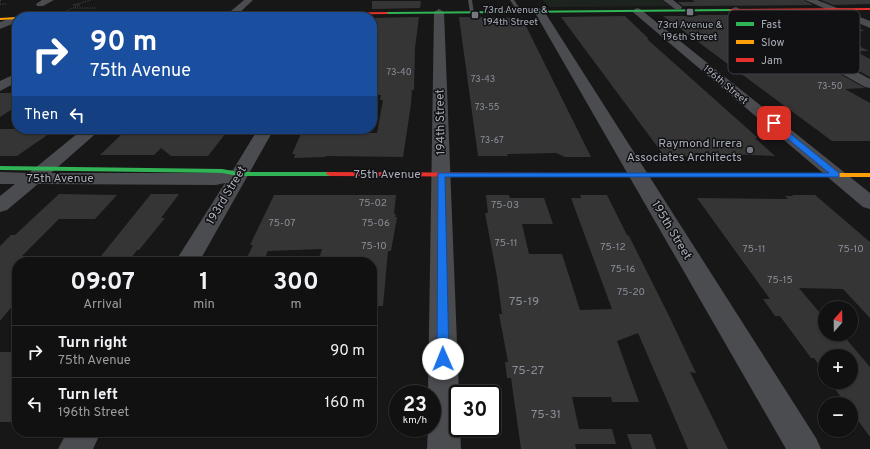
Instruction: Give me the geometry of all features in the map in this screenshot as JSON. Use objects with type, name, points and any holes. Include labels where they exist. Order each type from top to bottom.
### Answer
[{"type":"street","points":[[40,4],[50,0]]},
{"type":"street","points":[[235,12],[249,0]]},
{"type":"street","points":[[667,0],[678,7]]},
{"type":"street","points":[[809,0],[832,10]]},
{"type":"street","points":[[736,10],[870,9]]},
{"type":"street","points":[[377,14],[728,10]]},
{"type":"street","name":"195th Street","points":[[529,11],[639,175],[804,449]]},
{"type":"street","name":"196th Street","points":[[637,11],[870,203]]},
{"type":"street","name":"194th Street","points":[[439,12],[444,449]]},
{"type":"street","points":[[0,19],[12,19]]},
{"type":"street","points":[[0,26],[12,21]]},
{"type":"street","points":[[860,21],[870,25]]},
{"type":"street","points":[[852,74],[870,84]]},
{"type":"street","points":[[0,87],[12,80]]},
{"type":"street","points":[[0,206],[87,134]]},
{"type":"street","name":"193rd Street","points":[[189,257],[263,134]]},
{"type":"street","name":"75th Avenue","points":[[0,168],[40,173],[216,179],[239,174],[870,175]]},
{"type":"street","name":"75th Avenue","points":[[0,178],[40,173]]},
{"type":"street","points":[[74,449],[82,437]]},
{"type":"lane","points":[[470,0],[472,12]]},
{"type":"lane","points":[[512,0],[529,11]]},
{"type":"path","points":[[81,2],[91,0]]},
{"type":"path","points":[[0,4],[6,4]]},
{"type":"path","points":[[64,12],[73,8]]},
{"type":"shaded area","points":[[543,0],[661,0],[670,6],[549,7]]},
{"type":"building","points":[[692,0],[804,0],[813,5],[683,6],[678,2],[695,2]]},
{"type":"building","points":[[821,0],[870,0],[870,4],[833,5]]},
{"type":"building","points":[[372,1],[421,1],[420,8],[372,9]]},
{"type":"building","points":[[697,15],[728,15],[728,64],[663,16],[698,16]]},
{"type":"building","points":[[625,16],[649,39],[647,39],[758,138],[755,138],[775,156],[694,153],[697,156],[665,157],[561,17]]},
{"type":"building","points":[[419,17],[415,48],[414,90],[412,90],[403,157],[326,156],[294,158],[295,154],[292,154],[301,134],[377,134],[383,100],[380,100],[381,95],[377,95],[377,18]]},
{"type":"building","points":[[459,17],[522,18],[591,157],[565,157],[556,153],[478,156]]},
{"type":"building","points":[[860,47],[869,51],[860,51]]},
{"type":"building","points":[[860,54],[870,59],[870,77],[860,72]]},
{"type":"building","points":[[741,74],[840,74],[865,88],[845,89],[870,103],[870,141],[832,141]]},
{"type":"building","points":[[0,93],[12,93],[12,109],[0,117]]},
{"type":"building","points":[[0,129],[12,129],[12,134],[49,134],[17,156],[0,156]]},
{"type":"building","points":[[122,134],[225,134],[208,156],[171,156],[161,148],[154,155],[100,155]]},
{"type":"building","points":[[59,194],[117,195],[95,219],[59,219],[22,256],[34,256],[33,257],[12,257],[12,306],[0,321],[0,246],[11,235],[15,235]]},
{"type":"building","points":[[151,194],[179,194],[161,218],[165,218],[132,257],[101,256]]},
{"type":"building","points":[[274,195],[396,195],[394,214],[396,214],[395,217],[397,217],[391,251],[388,251],[383,306],[377,306],[377,257],[320,257],[322,249],[268,251],[265,257],[247,257],[253,245],[250,245]]},
{"type":"building","points":[[486,195],[509,195],[510,198],[544,198],[553,224],[522,224],[529,254],[562,254],[580,310],[612,309],[571,198],[581,198],[580,195],[607,195],[670,318],[696,373],[690,372],[728,449],[688,449],[638,333],[617,341],[639,402],[612,402],[611,397],[572,397],[579,429],[612,429],[616,444],[575,444],[576,449],[521,449],[511,378],[507,378],[505,362],[508,362],[499,314],[502,314],[497,277],[485,213],[488,213]]},
{"type":"building","points":[[792,195],[815,195],[870,242],[870,318],[858,305],[858,301],[854,301],[843,289],[799,288],[818,311],[818,341],[848,341],[855,349],[818,349],[818,364],[814,358],[811,358],[780,316],[775,316],[763,299],[770,299],[697,198],[788,199],[785,196],[793,196]]},
{"type":"building","points":[[0,352],[12,352],[12,422],[0,422]]},
{"type":"building","points":[[858,353],[870,367],[870,437],[858,421],[858,397],[841,397],[835,389],[858,389]]},
{"type":"building","points":[[627,434],[651,434],[656,449],[632,449]]},
{"type":"traffic: fast","points":[[387,13],[728,10]]},
{"type":"traffic: fast","points":[[0,168],[222,171],[239,174],[330,174]]},
{"type":"traffic: fast","points":[[575,175],[734,175]]},
{"type":"traffic: slow","points":[[0,19],[12,18]]},
{"type":"traffic: slow","points":[[734,175],[870,175]]},
{"type":"traffic: jam","points":[[731,10],[870,9]]},
{"type":"traffic: jam","points":[[377,13],[387,13]]},
{"type":"traffic: jam","points":[[330,174],[575,175]]},
{"type":"place","name":"73rd Avenue & 196th Street","points":[[690,12]]},
{"type":"place","name":"73rd Avenue & 194th Street","points":[[475,15]]},
{"type":"place","name":"Raymond Irrera Associates Architects","points":[[750,150]]},
{"type":"route","points":[[443,359],[441,174],[836,175],[774,123]]}]
